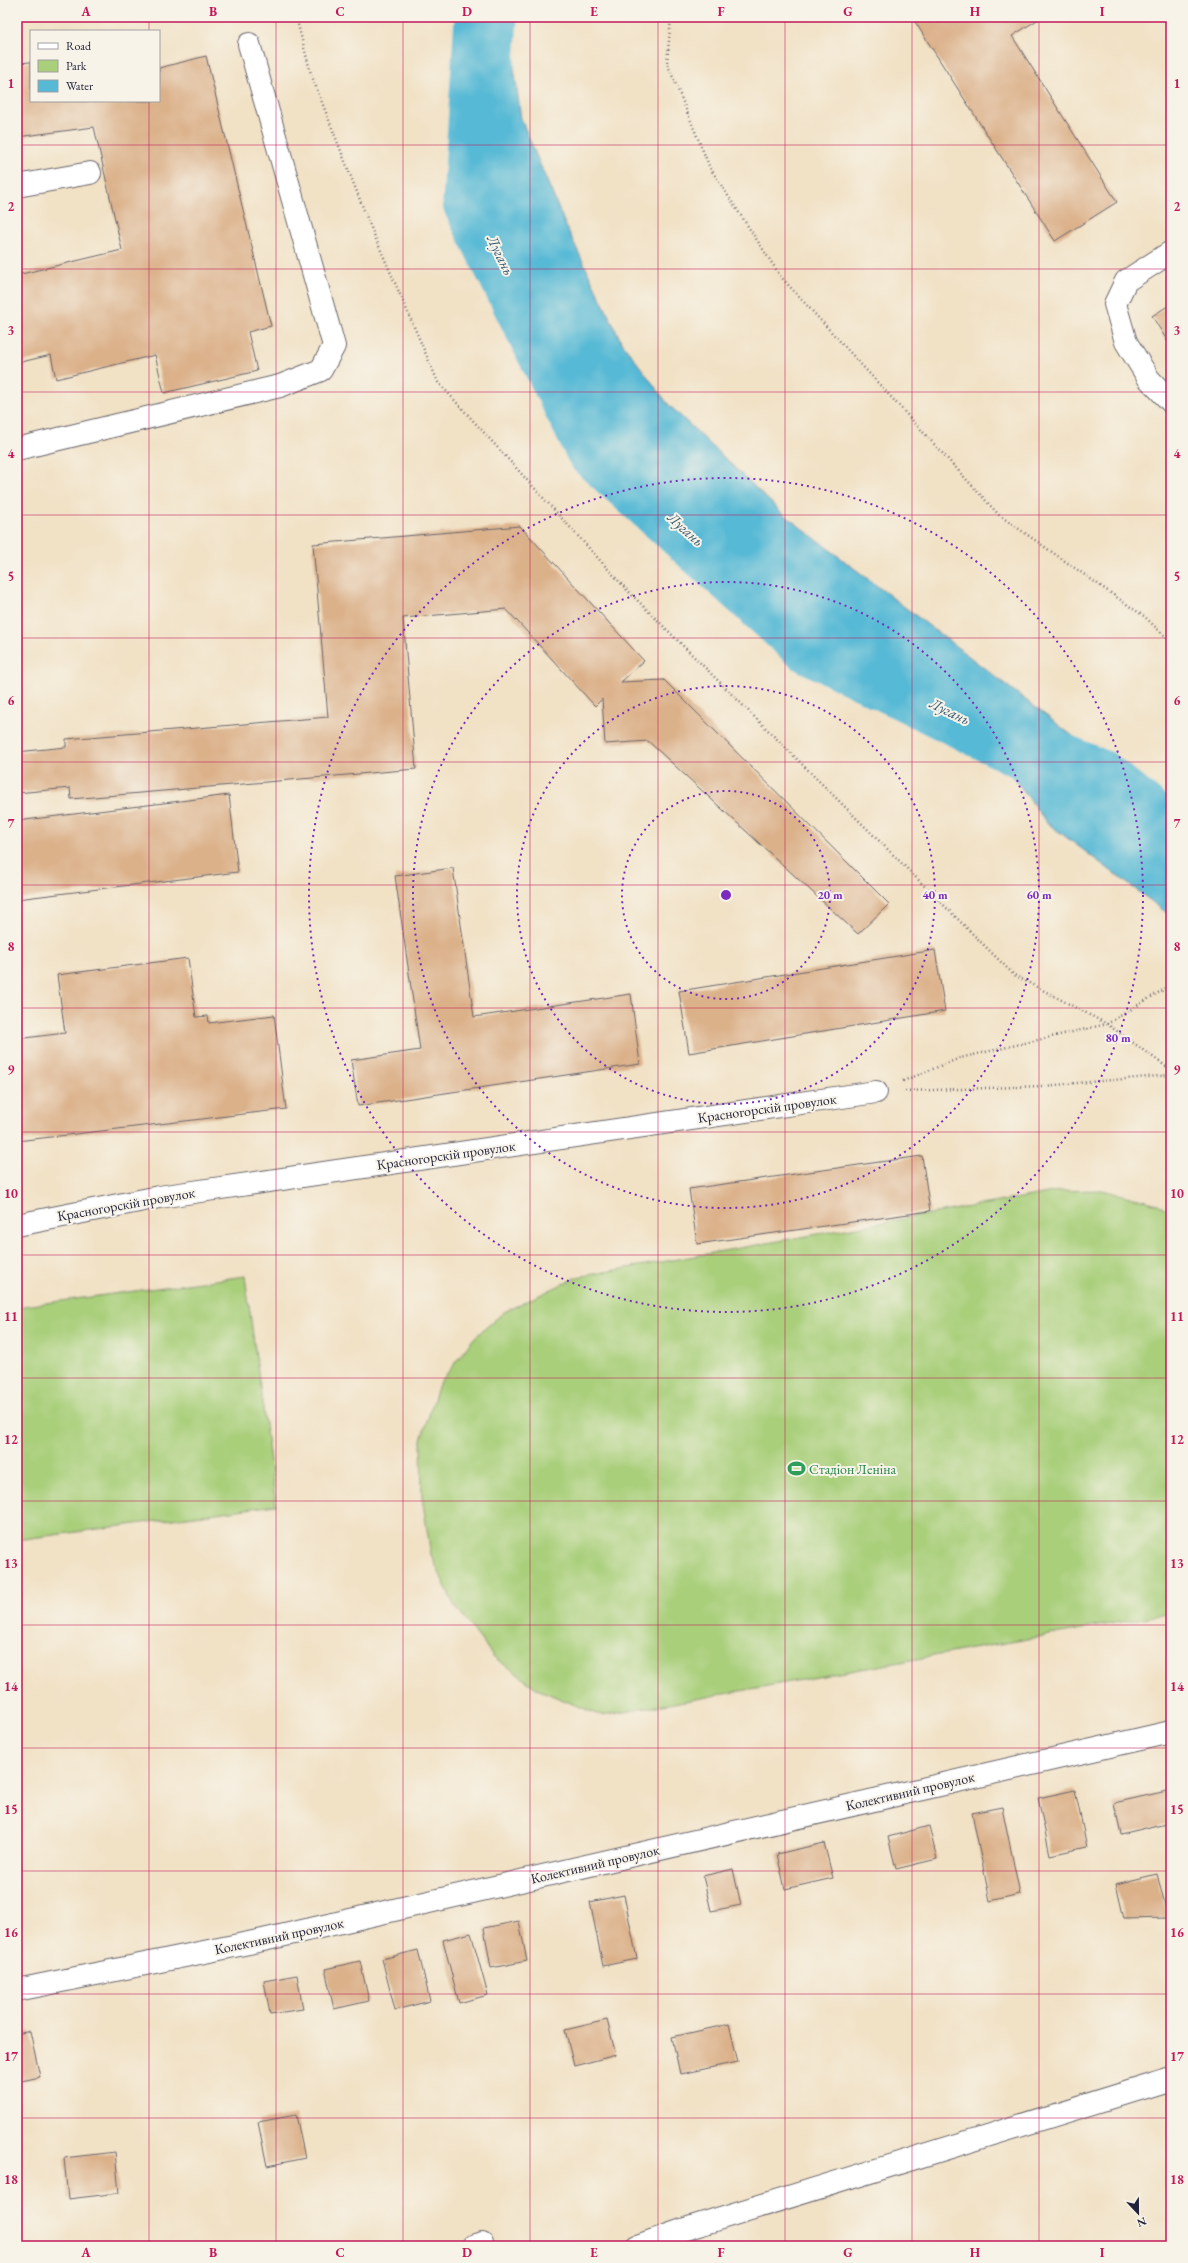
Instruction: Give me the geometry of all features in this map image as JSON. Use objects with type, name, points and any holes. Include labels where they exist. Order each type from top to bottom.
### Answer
[{"type":"street","points":[[17,449],[280,386],[321,370],[334,346],[249,44]]},
{"type":"street","points":[[17,186],[90,173]]},
{"type":"street","points":[[1171,252],[1126,281],[1115,304],[1126,342],[1149,379],[1171,402]]},
{"type":"street","name":"Красногорскій провулок","points":[[17,1225],[159,1197],[876,1092]]},
{"type":"street","name":"Колективний провулок","points":[[17,1990],[263,1940],[1171,1732]]},
{"type":"street","points":[[637,2246],[682,2230],[1171,2079]]},
{"type":"path","points":[[296,17],[314,81],[369,223],[438,382],[626,590],[1014,975],[1107,1024],[1171,1070]]},
{"type":"path","points":[[671,17],[667,63],[710,168],[781,277],[999,515],[1145,618],[1171,642]]},
{"type":"path","points":[[876,1092],[960,1058],[1107,1024],[1171,985]]},
{"type":"path","points":[[876,1092],[1043,1086],[1171,1075]]},
{"type":"green space","name":"Стадіон Леніна","points":[[1102,1190],[1158,1204],[1171,1212],[1171,1613],[602,1716],[539,1690],[494,1657],[454,1605],[431,1555],[422,1497],[421,1440],[439,1384],[474,1338],[504,1312],[577,1277],[1059,1191]]},
{"type":"green space","points":[[245,1276],[276,1505],[17,1540],[17,1307]]},
{"type":"water","points":[[456,17],[515,17],[511,45],[521,119],[565,224],[621,341],[668,404],[782,513],[1108,763],[1171,808],[1171,916],[1046,822],[981,732],[701,521],[636,450],[557,341],[536,278],[507,215],[483,180],[470,144]]},
{"type":"building","points":[[912,17],[1042,17],[1012,36],[1117,202],[1055,241]]},
{"type":"building","points":[[206,56],[271,326],[248,332],[257,371],[164,393],[155,355],[56,379],[51,355],[17,363],[17,275],[122,250],[94,127],[17,137],[17,63],[30,62],[30,102],[160,102],[160,68]]},
{"type":"building","points":[[1171,304],[1171,347],[1152,316]]},
{"type":"building","points":[[520,526],[644,661],[621,682],[664,680],[889,904],[858,934],[648,741],[605,744],[602,699],[595,706],[506,609],[403,618],[416,769],[71,799],[70,788],[17,793],[17,752],[66,747],[66,739],[328,717],[313,544]]},
{"type":"building","points":[[229,795],[238,872],[17,899],[17,821]]},
{"type":"building","points":[[453,868],[474,1017],[631,994],[640,1064],[358,1106],[351,1060],[420,1050],[395,876]]},
{"type":"building","points":[[935,950],[945,1011],[689,1053],[679,991]]},
{"type":"building","points":[[188,958],[196,1017],[208,1016],[209,1023],[274,1015],[286,1109],[17,1141],[17,1039],[65,1033],[57,975]]},
{"type":"building","points":[[922,1156],[930,1211],[697,1244],[689,1189]]},
{"type":"building","points":[[1075,1790],[1087,1847],[1050,1855],[1038,1798]]},
{"type":"building","points":[[1171,1790],[1171,1822],[1121,1834],[1114,1803]]},
{"type":"building","points":[[1002,1807],[1020,1894],[990,1901],[972,1813]]},
{"type":"building","points":[[929,1826],[937,1859],[896,1869],[888,1837]]},
{"type":"building","points":[[824,1843],[833,1878],[785,1889],[777,1854]]},
{"type":"building","points":[[733,1869],[741,1905],[711,1911],[703,1876]]},
{"type":"building","points":[[1157,1874],[1168,1918],[1124,1919],[1116,1884]]},
{"type":"building","points":[[624,1895],[637,1959],[603,1966],[590,1902]]},
{"type":"building","points":[[519,1921],[527,1961],[491,1968],[484,1928]]},
{"type":"building","points":[[471,1933],[488,1995],[459,2003],[443,1940]]},
{"type":"building","points":[[418,1950],[430,2001],[395,2010],[382,1959]]},
{"type":"building","points":[[360,1961],[369,2001],[334,2009],[325,1969]]},
{"type":"building","points":[[297,1975],[303,2009],[270,2014],[264,1981]]},
{"type":"building","points":[[607,2020],[616,2055],[574,2066],[565,2030]]},
{"type":"building","points":[[729,2024],[738,2062],[680,2074],[672,2037]]},
{"type":"building","points":[[30,2031],[40,2077],[17,2082],[17,2034]]},
{"type":"building","points":[[296,2115],[305,2158],[267,2166],[258,2122]]},
{"type":"building","points":[[115,2152],[119,2193],[68,2199],[64,2158]]},
{"type":"waterway","name":"Лугань","points":[[486,17],[474,202],[597,449],[810,642],[1047,759],[1097,780],[1171,840]]},
{"type":"place","name":"Стадіон Леніна","points":[[796,1469]]}]
